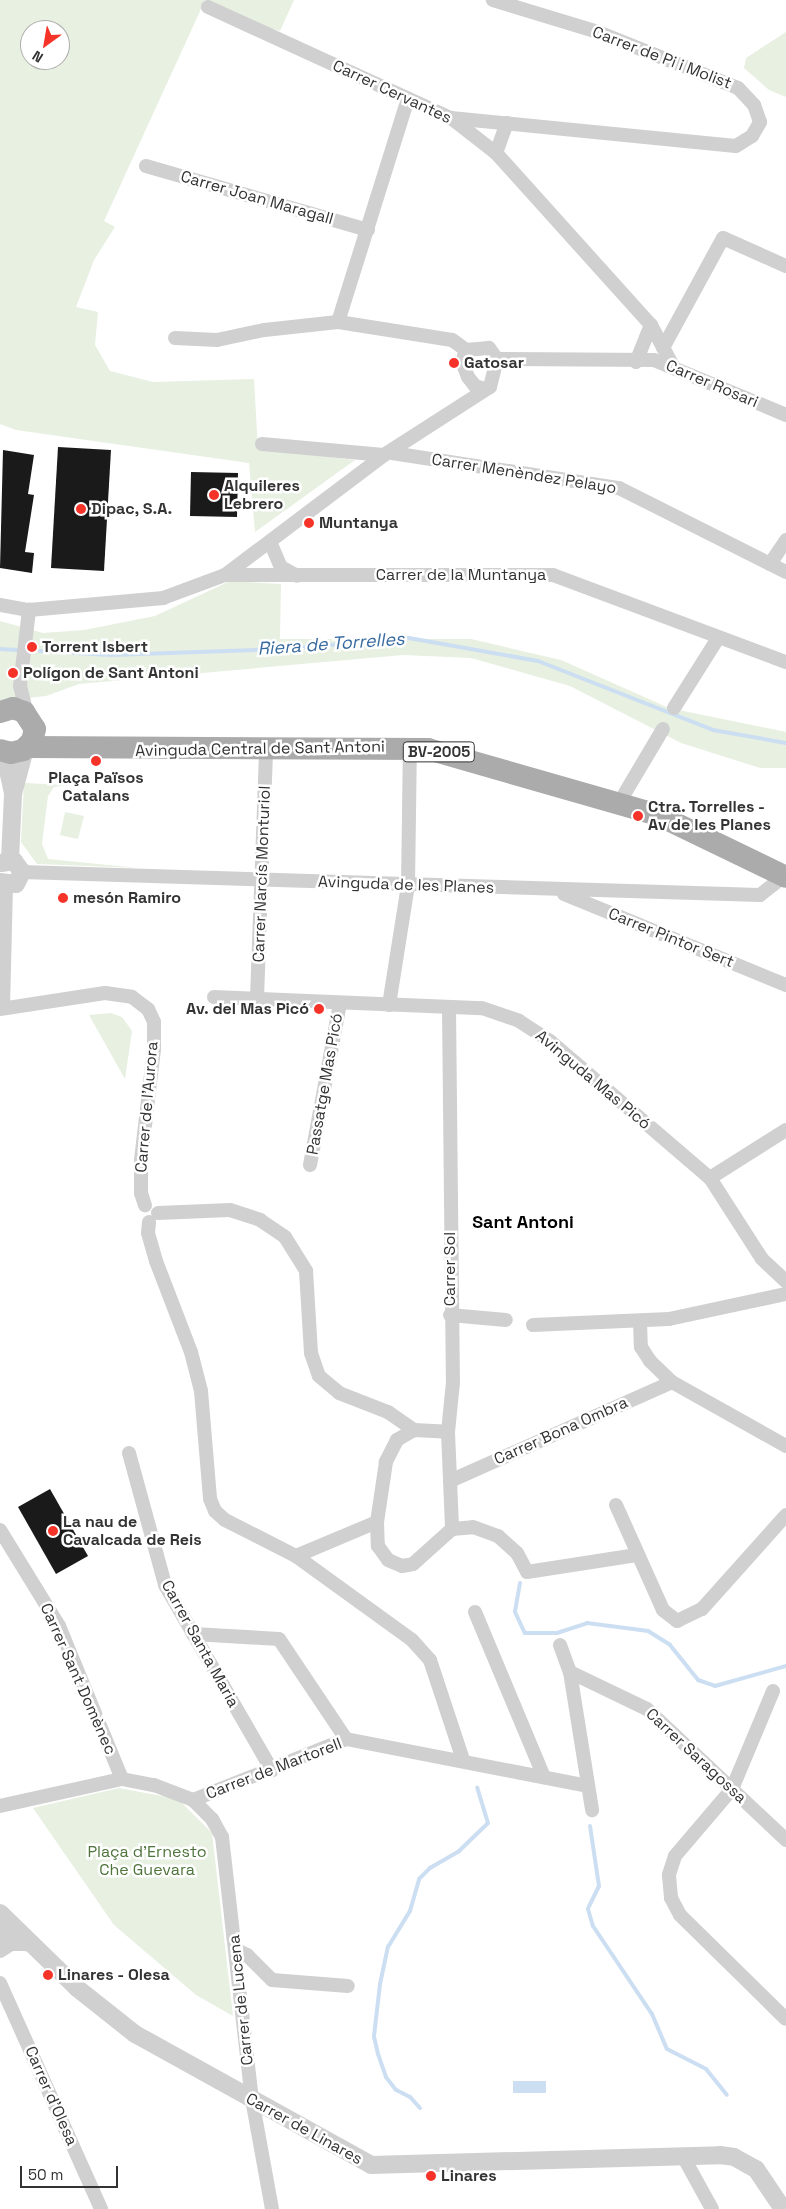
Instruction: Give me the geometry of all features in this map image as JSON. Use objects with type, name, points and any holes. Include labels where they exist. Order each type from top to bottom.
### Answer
[{"type":"main road","name":"BV-2005","points":[[2,710],[17,709],[31,720]]},
{"type":"main road","name":"Avinguda Central de Sant Antoni","points":[[31,720],[71,745]]},
{"type":"main road","points":[[14,750],[34,737],[31,720]]},
{"type":"main road","name":"Avinguda Central de Sant Antoni","points":[[14,750],[71,745],[99,750],[428,748],[619,803],[667,819],[785,877]]},
{"type":"street","name":"Carrer de Pi i Molist","points":[[451,118],[736,146],[752,136],[760,122],[754,105],[738,88],[598,32],[492,0]]},
{"type":"street","name":"Carrer Cervantes","points":[[208,7],[451,118],[496,153],[651,325],[673,366]]},
{"type":"street","points":[[338,322],[408,100]]},
{"type":"street","points":[[496,153],[507,123]]},
{"type":"street","name":"Carrer Joan Maragall","points":[[146,166],[368,230]]},
{"type":"street","points":[[663,348],[723,238],[786,266]]},
{"type":"street","points":[[0,605],[29,610],[163,598],[226,576],[271,544],[388,454],[490,387],[497,359],[489,348],[466,350],[452,340],[338,322],[264,330],[217,340],[174,338]]},
{"type":"street","points":[[636,362],[651,325]]},
{"type":"street","points":[[466,350],[462,362],[468,377],[475,386],[485,389]]},
{"type":"street","name":"Carrer Rosari","points":[[497,359],[636,362],[654,360],[673,366],[786,415]]},
{"type":"street","name":"Carrer Menèndez Pelayo","points":[[262,444],[388,454],[618,488],[786,572]]},
{"type":"street","points":[[770,564],[786,540]]},
{"type":"street","points":[[271,544],[281,567],[300,577]]},
{"type":"street","name":"Carrer de la Muntanya","points":[[226,576],[553,574],[718,638],[786,662]]},
{"type":"street","points":[[29,610],[20,686],[31,720]]},
{"type":"street","points":[[674,708],[718,638]]},
{"type":"street","points":[[2,710],[20,686]]},
{"type":"street","points":[[619,803],[663,729]]},
{"type":"street","points":[[388,1005],[408,885],[410,748]]},
{"type":"street","points":[[2,1008],[3,883],[16,884],[11,866],[14,750]]},
{"type":"street","name":"Carrer Narcís Monturiol","points":[[257,998],[266,750]]},
{"type":"street","name":"Avinguda de les Planes","points":[[11,866],[556,891],[760,895],[785,877]]},
{"type":"street","name":"Carrer Pintor Sert","points":[[556,891],[786,985]]},
{"type":"street","name":"Carrer de l'Aurora","points":[[2,1008],[105,993],[132,997],[148,1009],[154,1022],[154,1049],[141,1160],[141,1193],[145,1206],[153,1206],[153,1218]]},
{"type":"street","name":"Avinguda Mas Picó","points":[[214,997],[482,1008],[519,1021],[550,1041],[710,1178],[762,1259],[786,1281]]},
{"type":"street","name":"Passatge Mas Picó","points":[[310,1165],[340,1003]]},
{"type":"street","name":"Carrer Sol","points":[[449,1008],[450,1315],[453,1382],[448,1432],[452,1529]]},
{"type":"street","points":[[710,1178],[786,1130]]},
{"type":"street","points":[[448,1432],[414,1430],[388,1412],[339,1393],[319,1376],[311,1354],[306,1271],[285,1237],[260,1220],[230,1210],[153,1218],[148,1233],[156,1261],[191,1352],[201,1391],[210,1499],[215,1511],[225,1520],[296,1556],[412,1640],[430,1660],[463,1760]]},
{"type":"street","points":[[533,1325],[640,1322],[716,1312],[786,1294]]},
{"type":"street","points":[[450,1315],[506,1320]]},
{"type":"street","points":[[640,1322],[641,1347],[650,1361],[672,1382],[786,1446]]},
{"type":"street","name":"Carrer Bona Ombra","points":[[450,1481],[672,1382]]},
{"type":"street","points":[[414,1430],[397,1440],[386,1462],[377,1522],[378,1546],[388,1560],[402,1566],[422,1558],[433,1542],[452,1529],[473,1527],[498,1536],[517,1553],[527,1572],[637,1555]]},
{"type":"street","name":"Carrer Santa Maria","points":[[129,1453],[165,1586],[272,1770]]},
{"type":"street","points":[[616,1505],[663,1610],[677,1622],[702,1609],[786,1515]]},
{"type":"street","points":[[296,1556],[377,1522]]},
{"type":"street","name":"Carrer Sant Domènec","points":[[0,1530],[59,1626],[122,1779]]},
{"type":"street","points":[[476,1612],[544,1776]]},
{"type":"street","points":[[193,1634],[279,1639],[346,1739]]},
{"type":"street","points":[[560,1645],[570,1672],[592,1810]]},
{"type":"street","name":"Carrer Saragossa","points":[[570,1672],[647,1708],[786,1840]]},
{"type":"street","points":[[773,1691],[732,1789],[675,1856],[669,1874],[671,1898],[680,1914],[786,2019]]},
{"type":"street","name":"Carrer de Martorell","points":[[0,1806],[122,1779],[154,1785],[193,1800],[346,1739],[463,1760],[588,1786]]},
{"type":"street","name":"Carrer de Lucena","points":[[193,1800],[212,1818],[222,1837],[252,2099],[272,2209]]},
{"type":"street","name":"Carrer de Linares","points":[[0,1913],[76,1988],[135,2034],[371,2165],[720,2156],[747,2163],[783,2209]]},
{"type":"street","name":"Carrer de Linares","points":[[0,1933],[31,1944]]},
{"type":"street","points":[[0,1951],[11,1944],[31,1944]]},
{"type":"street","points":[[236,1950],[247,1955],[272,1980],[348,1986]]},
{"type":"street","name":"Carrer d'Olesa","points":[[0,1982],[101,2209]]},
{"type":"street","points":[[684,2158],[712,2209]]},
{"type":"green space","points":[[0,0],[294,0],[280,31],[201,9],[104,221],[115,227],[94,260],[76,307],[98,312],[95,345],[110,371],[153,382],[254,379],[258,449],[355,460],[255,532],[249,463],[16,430],[0,424]]},
{"type":"green space","points":[[786,32],[786,97],[769,90],[744,68],[746,58]]},
{"type":"green space","points":[[230,581],[281,584],[280,639],[471,639],[561,660],[669,708],[786,732],[786,768],[760,768],[681,743],[570,686],[471,658],[403,655],[79,684],[46,696],[0,701],[0,621],[43,633],[84,630],[155,616]]},
{"type":"green space","points":[[24,783],[69,785],[54,787],[48,796],[42,844],[48,859],[138,868],[37,864],[21,842]]},
{"type":"green space","points":[[65,812],[84,816],[78,839],[60,835]]},
{"type":"green space","points":[[111,1013],[122,1017],[132,1031],[125,1079],[89,1015]]},
{"type":"green space","name":"Plaça d'Ernesto Che Guevara","points":[[119,1788],[178,1799],[212,1833],[233,2016],[196,1995],[114,1925],[33,1808]]},
{"type":"water","points":[[513,2081],[546,2081],[546,2093],[513,2093]]},
{"type":"building","name":"Dipac, S.A.","points":[[58,447],[111,450],[104,571],[51,568]]},
{"type":"building","points":[[3,450],[34,455],[28,494],[34,495],[25,552],[34,553],[32,573],[0,568]]},
{"type":"building","name":"Alquileres Lebrero","points":[[191,472],[238,473],[237,517],[190,516]]},
{"type":"building","name":"La nau de Cavalcada de Reis","points":[[50,1489],[88,1556],[56,1574],[18,1507]]},
{"type":"waterway","name":"Riera de Torrelles","points":[[40,651],[111,655],[287,649],[409,638],[538,661],[713,730],[786,743]]},
{"type":"waterway","name":"Riera de Torrelles","points":[[0,649],[22,650]]},
{"type":"waterway","points":[[520,1583],[515,1612],[525,1633],[557,1633],[587,1623],[648,1631],[670,1645],[698,1680],[715,1686],[786,1666]]},
{"type":"waterway","points":[[420,2108],[410,2097],[396,2090],[386,2077],[378,2054],[374,2036],[380,1984],[388,1947],[410,1911],[419,1879],[430,1868],[459,1851],[488,1823],[477,1788]]},
{"type":"waterway","points":[[590,1826],[599,1886],[588,1909],[593,1926],[652,2014],[667,2049],[706,2069],[727,2095]]},
{"type":"place","name":"Gatosar","points":[[454,363]]},
{"type":"place","name":"Alquileres Lebrero","points":[[214,495]]},
{"type":"place","name":"Dipac, S.A.","points":[[81,509]]},
{"type":"place","name":"Muntanya","points":[[309,523]]},
{"type":"place","name":"Torrent Isbert","points":[[32,647]]},
{"type":"place","name":"Polígon de Sant Antoni","points":[[13,673]]},
{"type":"place","name":"Plaça Països Catalans","points":[[96,761]]},
{"type":"place","name":"Ctra. Torrelles - Av de les Planes","points":[[638,816]]},
{"type":"place","name":"mesón Ramiro","points":[[63,898]]},
{"type":"place","name":"Av. del Mas Picó","points":[[319,1009]]},
{"type":"place","name":"La nau de Cavalcada de Reis","points":[[53,1531]]},
{"type":"place","name":"Linares - Olesa","points":[[48,1975]]},
{"type":"place","name":"Linares","points":[[431,2176]]},
{"type":"district","name":"Sant Antoni","points":[[523,1222]]}]
